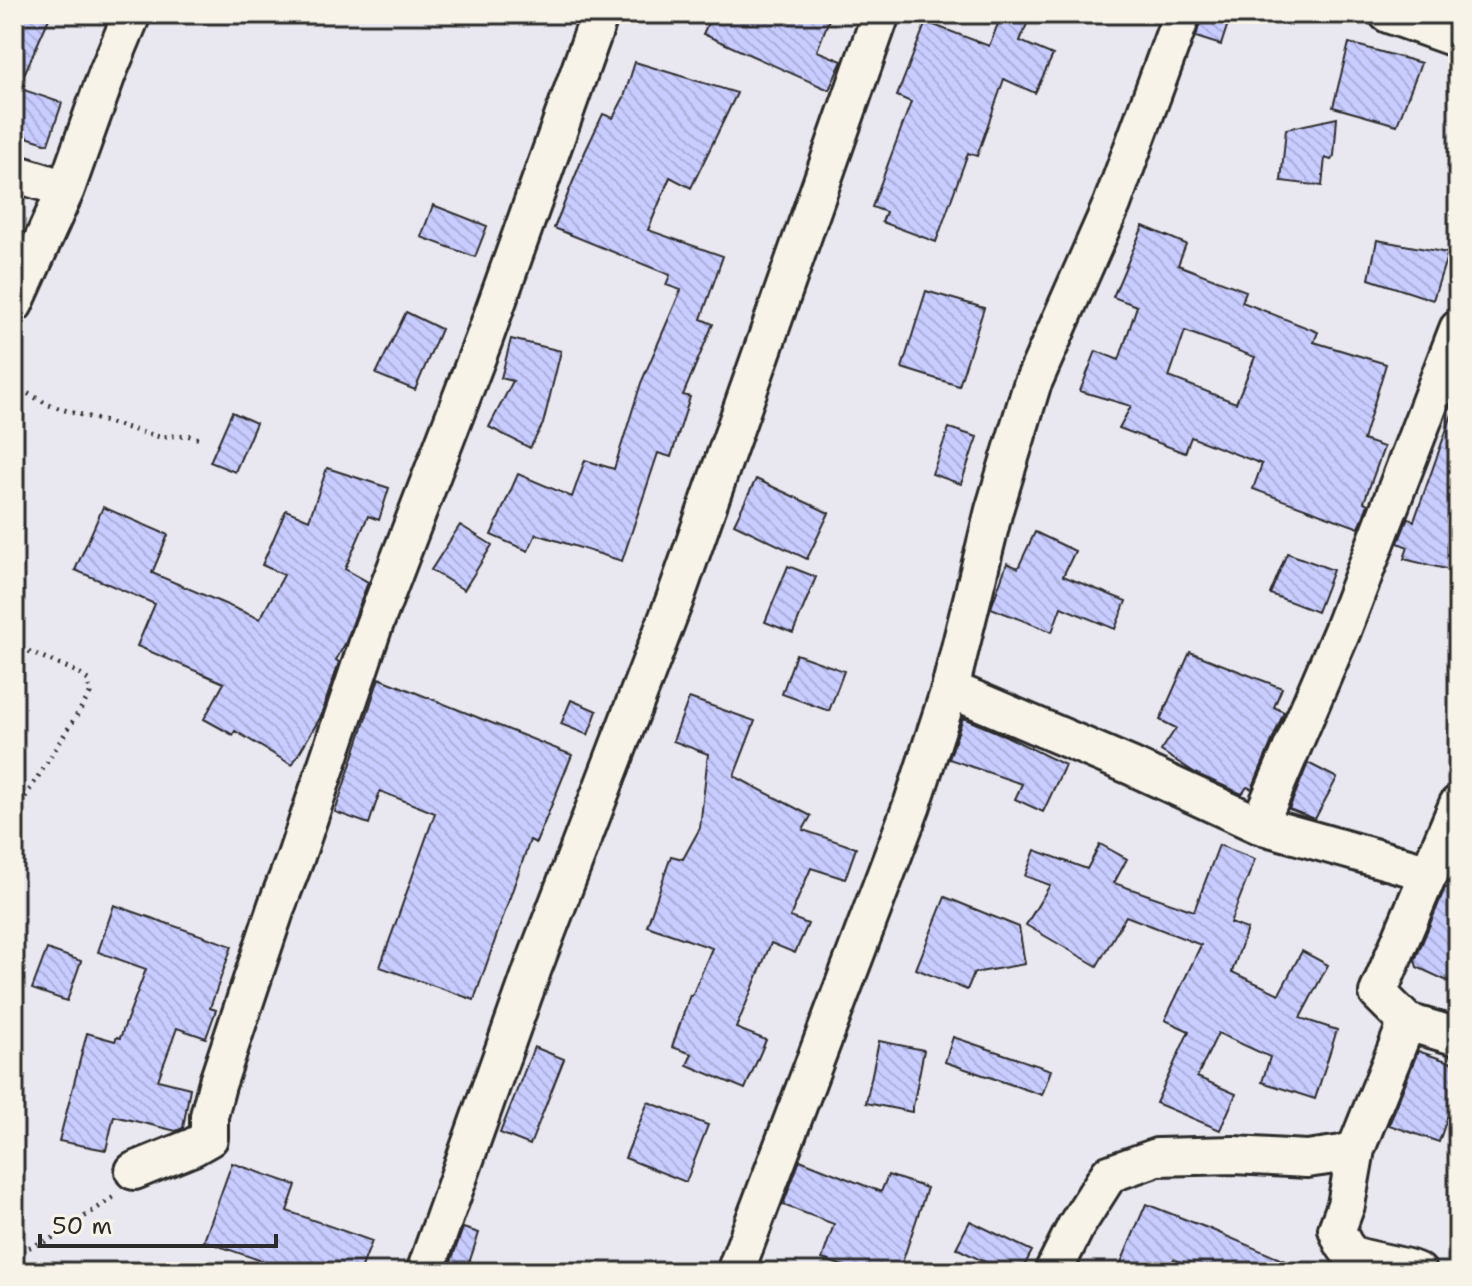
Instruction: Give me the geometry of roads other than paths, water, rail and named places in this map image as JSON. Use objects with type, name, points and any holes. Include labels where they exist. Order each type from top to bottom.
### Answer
[{"type":"street","points":[[14,304],[66,189],[132,14]]},
{"type":"street","points":[[134,1171],[209,1138],[209,1116],[217,1085],[313,799],[600,14]]},
{"type":"street","points":[[425,1272],[528,981],[675,599],[881,14]]},
{"type":"street","points":[[735,1272],[912,805],[950,689],[994,510],[1032,385],[1112,204],[1182,14]]},
{"type":"street","points":[[1388,14],[1449,28]]},
{"type":"street","points":[[14,173],[66,189]]},
{"type":"street","points":[[1259,825],[1342,631],[1458,329]]},
{"type":"street","points":[[950,689],[1131,766],[1259,825],[1430,873]]},
{"type":"street","points":[[1458,804],[1378,993],[1407,1022],[1458,1037]]},
{"type":"street","points":[[1407,1022],[1356,1149],[1346,1205],[1337,1229],[1352,1255],[1407,1266],[1418,1272]]},
{"type":"street","points":[[1053,1272],[1076,1226],[1109,1174],[1157,1157],[1234,1155],[1307,1159],[1356,1149]]}]
